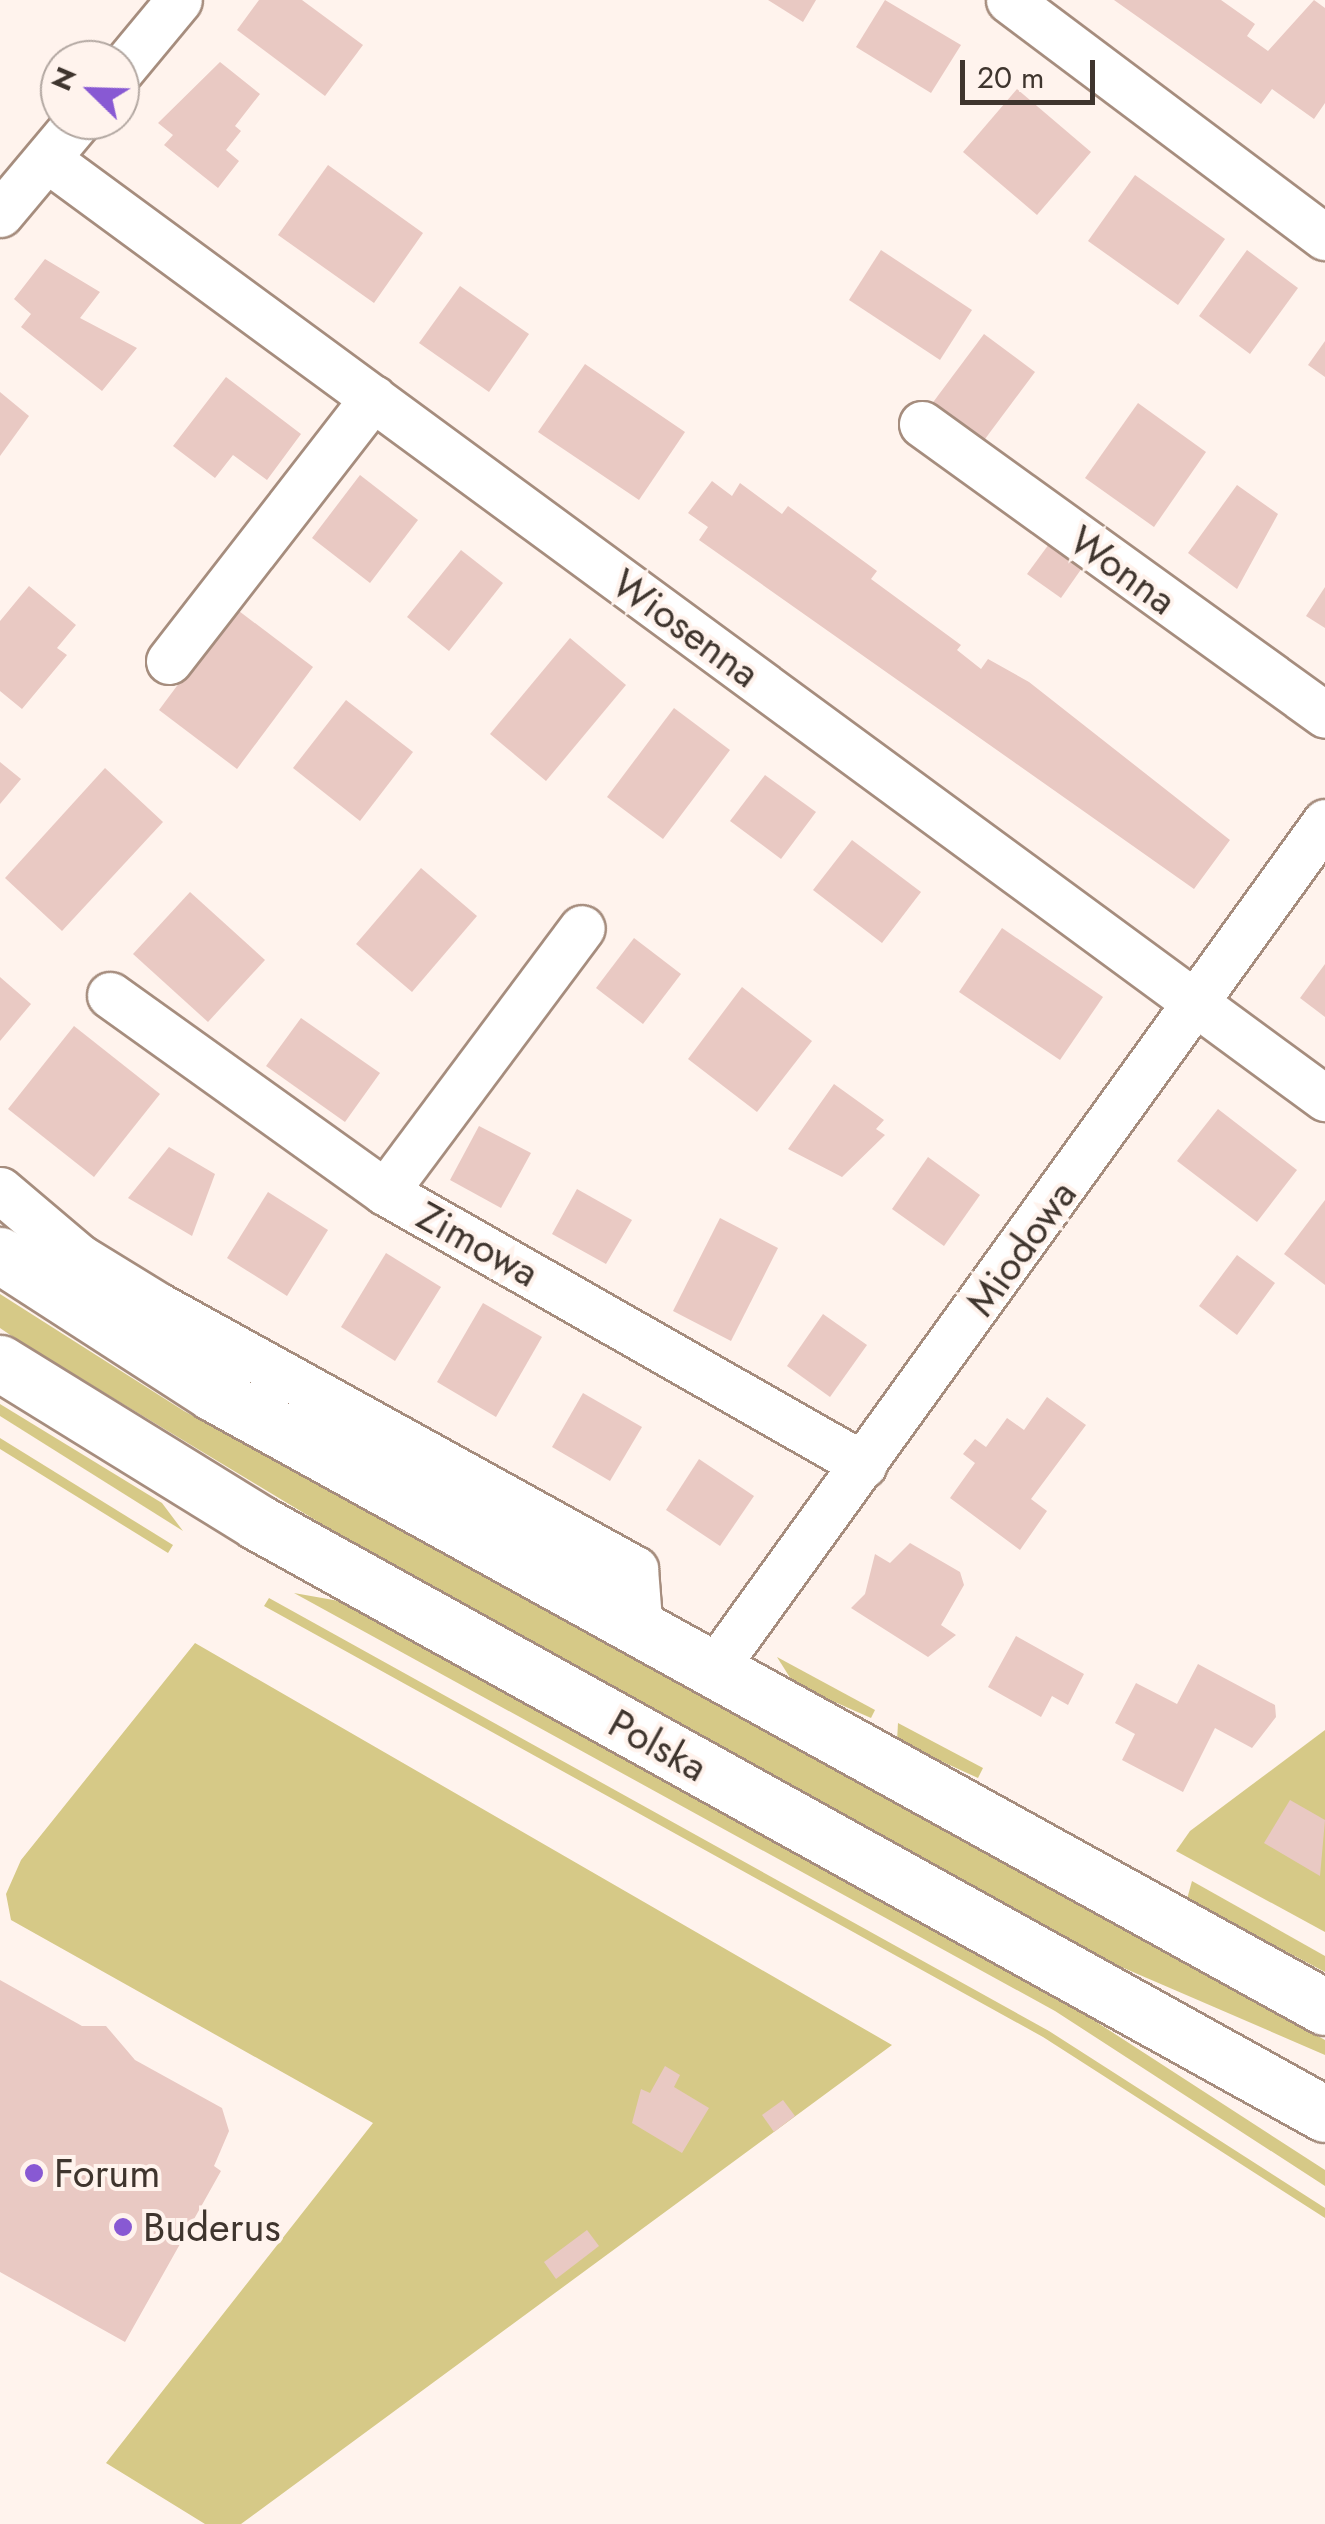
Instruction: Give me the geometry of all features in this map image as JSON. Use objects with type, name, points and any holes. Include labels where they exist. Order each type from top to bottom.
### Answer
[{"type":"street","points":[[140,47],[179,0]]},
{"type":"street","points":[[1009,0],[1325,236]]},
{"type":"street","points":[[0,214],[63,140]]},
{"type":"street","name":"Wiosenna","points":[[47,159],[1325,1098]]},
{"type":"street","points":[[170,661],[373,398]]},
{"type":"street","name":"Wonna","points":[[922,424],[1325,715]]},
{"type":"street","name":"Miodowa","points":[[712,1672],[1325,822]]},
{"type":"street","points":[[384,1192],[582,928]]},
{"type":"street","name":"Zimowa","points":[[110,995],[384,1192],[864,1464]]},
{"type":"street","points":[[0,1190],[80,1257],[160,1306],[635,1569],[640,1632]]},
{"type":"street","points":[[0,1255],[212,1393],[1325,2007]]},
{"type":"street","name":"Polska","points":[[0,1363],[257,1522],[1325,2114]]},
{"type":"shaded area","points":[[0,1294],[184,1411],[1325,2040],[1325,2055],[1119,1966],[370,1553],[0,1328]]},
{"type":"shaded area","points":[[0,1404],[162,1503],[183,1531],[0,1416]]},
{"type":"shaded area","points":[[0,1438],[173,1545],[168,1553],[0,1449]]},
{"type":"shaded area","points":[[294,1593],[339,1601],[1064,2001],[1325,2170],[1325,2186],[1055,2011]]},
{"type":"shaded area","points":[[269,1598],[1049,2031],[1325,2208],[1325,2218],[1043,2037],[264,1606]]},
{"type":"shaded area","points":[[195,1643],[892,2045],[241,2524],[205,2524],[106,2463],[373,2123],[11,1920],[6,1894],[21,1860]]},
{"type":"shaded area","points":[[777,1657],[875,1710],[871,1718],[794,1684]]},
{"type":"shaded area","points":[[898,1723],[983,1768],[978,1778],[897,1741]]},
{"type":"shaded area","points":[[1325,1730],[1325,1932],[1176,1851],[1190,1831]]},
{"type":"shaded area","points":[[1192,1881],[1325,1956],[1325,1972],[1187,1899]]},
{"type":"building","points":[[259,0],[302,0],[363,45],[325,96],[237,30]]},
{"type":"building","points":[[768,0],[816,0],[803,22]]},
{"type":"building","points":[[885,0],[961,45],[931,93],[856,47]]},
{"type":"building","points":[[1114,0],[1221,0],[1255,24],[1247,36],[1268,51],[1314,0],[1325,8],[1325,103],[1314,119],[1272,89],[1261,104]]},
{"type":"building","points":[[220,62],[260,94],[235,126],[241,131],[226,150],[239,161],[218,188],[164,145],[173,135],[158,123]]},
{"type":"building","points":[[1017,89],[1091,152],[1037,215],[963,152]]},
{"type":"building","points":[[328,165],[423,233],[374,303],[278,235]]},
{"type":"building","points":[[1135,175],[1225,239],[1178,305],[1088,241]]},
{"type":"building","points":[[881,250],[972,310],[940,360],[849,300]]},
{"type":"building","points":[[1247,250],[1298,288],[1250,354],[1199,316]]},
{"type":"building","points":[[45,259],[100,292],[80,318],[137,348],[102,391],[21,327],[31,314],[14,299]]},
{"type":"building","points":[[460,286],[529,334],[489,392],[419,343]]},
{"type":"building","points":[[984,334],[1035,372],[982,443],[931,405]]},
{"type":"building","points":[[1325,341],[1325,377],[1308,365]]},
{"type":"building","points":[[585,364],[685,432],[639,500],[538,432]]},
{"type":"building","points":[[226,377],[301,434],[267,480],[233,455],[215,478],[173,446]]},
{"type":"building","points":[[0,392],[29,416],[0,456]]},
{"type":"building","points":[[1138,403],[1206,452],[1154,527],[1085,478]]},
{"type":"building","points":[[360,475],[418,520],[370,583],[312,538]]},
{"type":"building","points":[[712,481],[732,496],[740,483],[782,514],[788,506],[877,571],[871,579],[961,645],[957,650],[981,669],[988,659],[1029,682],[1230,840],[1194,889],[699,540],[708,527],[688,513]]},
{"type":"building","points":[[1237,485],[1278,514],[1237,589],[1188,553]]},
{"type":"building","points":[[1049,544],[1082,568],[1061,598],[1027,574]]},
{"type":"building","points":[[461,550],[503,583],[449,651],[407,617]]},
{"type":"building","points":[[29,586],[76,625],[57,648],[67,655],[22,709],[0,691],[0,621]]},
{"type":"building","points":[[1325,587],[1325,628],[1306,616]]},
{"type":"building","points":[[235,608],[313,667],[237,769],[159,710]]},
{"type":"building","points":[[570,638],[626,685],[546,781],[490,734]]},
{"type":"building","points":[[346,700],[413,752],[360,821],[293,768]]},
{"type":"building","points":[[674,708],[730,750],[663,839],[607,797]]},
{"type":"building","points":[[0,762],[21,779],[0,804]]},
{"type":"building","points":[[105,768],[163,822],[62,931],[5,878]]},
{"type":"building","points":[[765,775],[816,812],[781,859],[730,821]]},
{"type":"building","points":[[852,840],[921,892],[882,943],[813,890]]},
{"type":"building","points":[[421,868],[477,916],[412,992],[356,944]]},
{"type":"building","points":[[190,892],[265,960],[208,1022],[133,954]]},
{"type":"building","points":[[1002,928],[1103,997],[1060,1060],[959,992]]},
{"type":"building","points":[[634,938],[681,974],[643,1024],[596,988]]},
{"type":"building","points":[[1325,964],[1325,1017],[1300,998]]},
{"type":"building","points":[[0,977],[31,1004],[0,1041]]},
{"type":"building","points":[[742,987],[812,1041],[757,1112],[688,1059]]},
{"type":"building","points":[[301,1018],[380,1073],[345,1122],[266,1066]]},
{"type":"building","points":[[74,1026],[160,1094],[94,1177],[8,1109]]},
{"type":"building","points":[[834,1084],[884,1120],[876,1129],[885,1135],[842,1177],[788,1149]]},
{"type":"building","points":[[1218,1109],[1297,1170],[1257,1222],[1177,1161]]},
{"type":"building","points":[[479,1126],[531,1153],[501,1208],[450,1180]]},
{"type":"building","points":[[169,1147],[215,1174],[192,1236],[128,1198]]},
{"type":"building","points":[[928,1157],[980,1195],[944,1246],[892,1209]]},
{"type":"building","points":[[577,1189],[632,1220],[606,1264],[552,1234]]},
{"type":"building","points":[[268,1192],[328,1230],[287,1296],[227,1258]]},
{"type":"building","points":[[1325,1200],[1325,1285],[1284,1254]]},
{"type":"building","points":[[720,1218],[778,1248],[731,1341],[673,1311]]},
{"type":"building","points":[[386,1253],[441,1287],[395,1361],[341,1327]]},
{"type":"building","points":[[1237,1255],[1275,1283],[1237,1335],[1199,1306]]},
{"type":"building","points":[[483,1303],[542,1337],[496,1417],[437,1382]]},
{"type":"building","points":[[823,1314],[867,1345],[830,1397],[787,1366]]},
{"type":"building","points":[[583,1393],[642,1427],[610,1481],[552,1447]]},
{"type":"building","points":[[1047,1397],[1086,1425],[1031,1499],[1047,1511],[1020,1550],[950,1498],[975,1463],[963,1454],[975,1439],[986,1447],[1007,1418],[1024,1430]]},
{"type":"building","points":[[699,1459],[754,1496],[720,1546],[666,1510]]},
{"type":"building","points":[[910,1543],[960,1572],[964,1585],[941,1625],[956,1635],[928,1657],[851,1608],[865,1594],[875,1554],[890,1563]]},
{"type":"building","points":[[1016,1636],[1084,1674],[1068,1705],[1052,1696],[1041,1717],[988,1687]]},
{"type":"building","points":[[1198,1664],[1275,1705],[1276,1717],[1252,1748],[1215,1728],[1183,1792],[1122,1760],[1135,1734],[1115,1723],[1136,1683],[1177,1704]]},
{"type":"building","points":[[1290,1800],[1325,1820],[1320,1876],[1264,1843]]},
{"type":"building","points":[[0,1980],[82,2026],[106,2026],[135,2060],[222,2108],[229,2131],[214,2166],[221,2171],[125,2342],[0,2272]]},
{"type":"building","points":[[665,2066],[680,2075],[674,2087],[709,2108],[682,2153],[632,2123],[641,2089],[650,2093]]},
{"type":"building","points":[[783,2100],[795,2116],[774,2132],[762,2115]]},
{"type":"building","points":[[587,2230],[599,2246],[556,2279],[544,2262]]},
{"type":"place","name":"Forum","points":[[34,2173]]},
{"type":"place","name":"Buderus","points":[[123,2227]]}]
